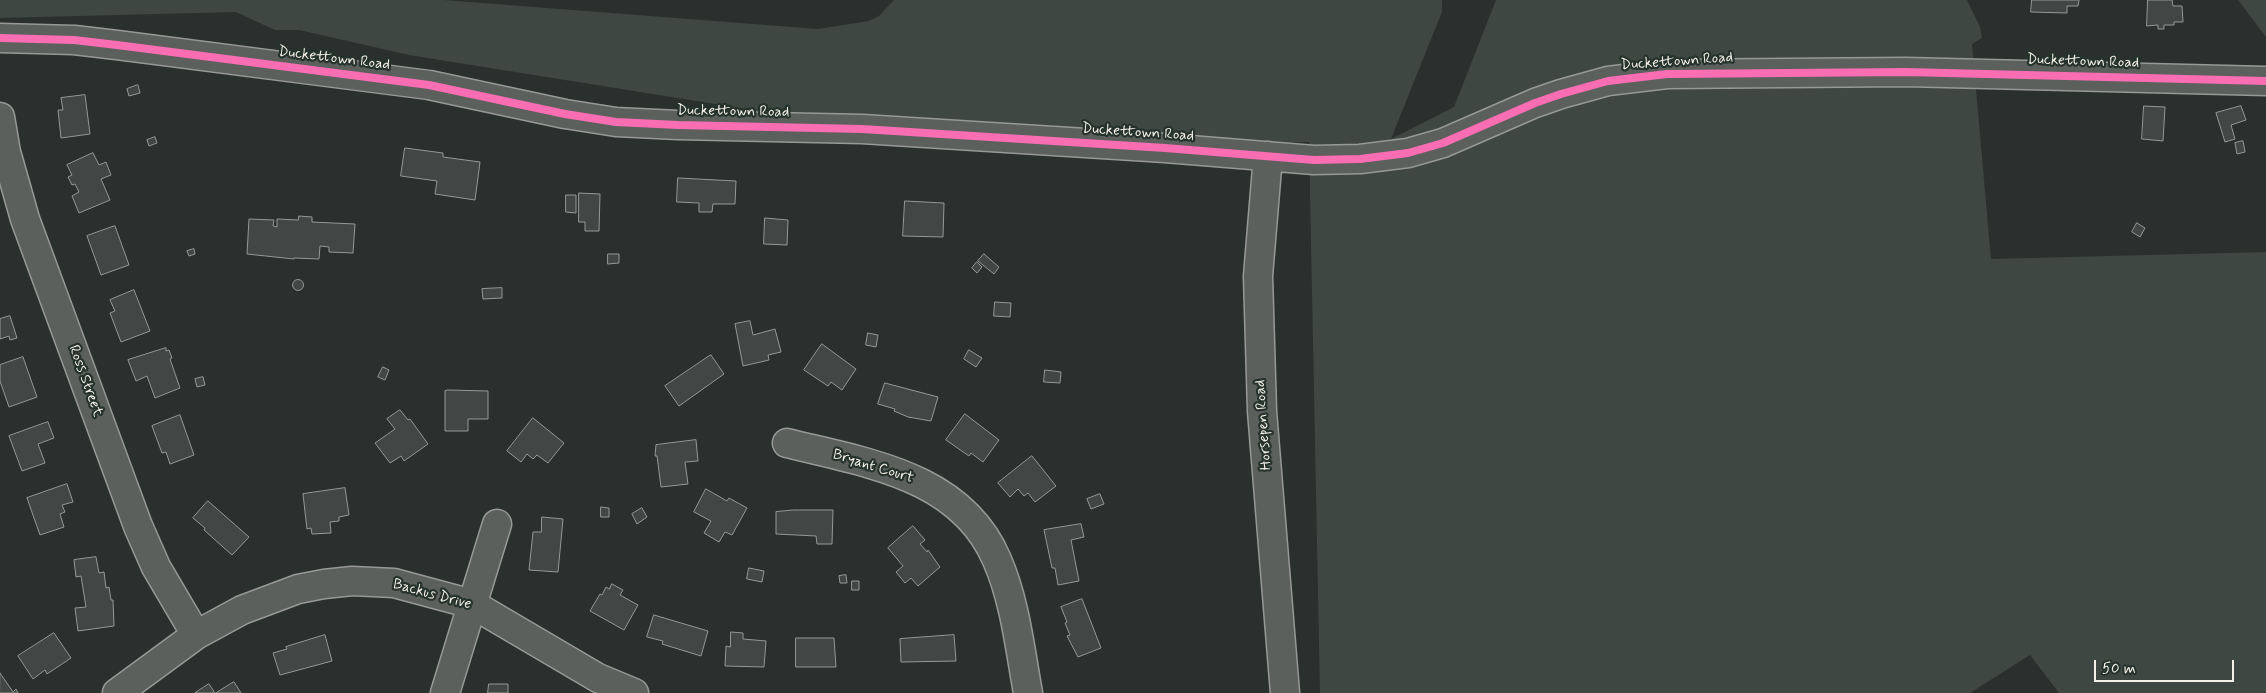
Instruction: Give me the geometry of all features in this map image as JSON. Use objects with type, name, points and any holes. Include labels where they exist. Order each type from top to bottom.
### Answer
[{"type":"street","name":"Duckettown Road","points":[[0,38],[65,40],[116,45],[399,81],[616,122],[678,126],[862,129],[1165,148],[1314,160],[1353,160],[1408,153],[1443,143],[1535,103],[1568,92],[1608,81],[1667,74],[1906,72],[2266,81]]},
{"type":"street","name":"Ross Street","points":[[0,117],[6,152],[25,219],[135,518],[156,567],[196,635]]},
{"type":"street","name":"Horsepen Road","points":[[1268,156],[1258,286],[1262,411],[1285,693]]},
{"type":"street","name":"Bryant Court","points":[[787,443],[879,467],[920,481],[970,517],[987,539],[998,561],[1009,596],[1028,693]]},
{"type":"street","points":[[445,693],[497,524]]},
{"type":"street","name":"Backus Drive","points":[[117,693],[196,635],[242,610],[268,598],[324,584],[352,581],[394,583],[472,604],[598,678],[634,693]]},
{"type":"shaded area","points":[[0,0],[444,0],[818,29],[869,21],[879,16],[894,0],[1442,0],[1442,12],[1391,139],[1454,107],[1496,0],[1967,0],[1980,27],[1982,38],[1972,44],[1991,259],[2266,252],[2266,693],[2059,693],[2030,655],[1970,693],[1320,693],[1309,142],[1240,144],[765,112],[409,55],[299,30],[275,30],[236,12],[0,18]]},
{"type":"shaded area","points":[[2238,0],[2266,0],[2266,37]]},
{"type":"building","points":[[2032,0],[2079,0],[2078,6],[2067,6],[2067,13],[2031,12]]},
{"type":"building","points":[[2148,0],[2172,0],[2173,6],[2182,6],[2183,22],[2174,22],[2174,25],[2164,25],[2164,29],[2158,29],[2158,25],[2147,26]]},
{"type":"building","points":[[138,85],[140,93],[129,96],[127,89]]},
{"type":"building","points":[[85,95],[90,134],[61,138],[58,110],[63,110],[61,98]]},
{"type":"building","points":[[2144,106],[2165,107],[2163,141],[2142,139]]},
{"type":"building","points":[[2241,106],[2246,120],[2231,125],[2235,139],[2225,142],[2216,113]]},
{"type":"building","points":[[155,137],[157,143],[149,146],[147,140]]},
{"type":"building","points":[[2243,141],[2245,152],[2237,154],[2235,143]]},
{"type":"building","points":[[405,148],[443,153],[443,157],[480,162],[475,200],[435,194],[437,181],[401,176]]},
{"type":"building","points":[[93,153],[99,165],[106,162],[111,175],[101,179],[110,200],[79,213],[72,196],[79,192],[75,184],[72,185],[68,177],[72,175],[67,165]]},
{"type":"building","points":[[678,178],[736,181],[735,204],[713,204],[712,212],[699,212],[699,203],[677,202]]},
{"type":"building","points":[[579,193],[600,194],[599,231],[585,231],[585,222],[579,222]]},
{"type":"building","points":[[566,195],[576,195],[576,213],[566,212]]},
{"type":"building","points":[[905,201],[944,203],[943,237],[903,236]]},
{"type":"building","points":[[299,216],[312,217],[312,222],[355,224],[353,253],[329,252],[329,247],[320,246],[319,259],[294,259],[247,254],[249,219],[274,220],[273,226],[277,227],[277,219],[298,220]]},
{"type":"building","points":[[765,218],[788,220],[787,245],[764,244]]},
{"type":"building","points":[[2137,223],[2145,228],[2140,237],[2132,232]]},
{"type":"building","points":[[115,226],[129,265],[101,275],[87,236]]},
{"type":"building","points":[[194,249],[195,254],[189,256],[187,251]]},
{"type":"building","points":[[608,254],[619,254],[619,263],[608,264]]},
{"type":"building","points":[[984,254],[999,267],[994,274],[978,261]]},
{"type":"building","points":[[977,262],[982,267],[977,273],[972,268]]},
{"type":"building","points":[[298,279],[304,285],[298,291],[292,285]]},
{"type":"building","points":[[502,288],[502,298],[483,299],[482,289]]},
{"type":"building","points":[[134,290],[150,331],[121,342],[110,313],[115,311],[110,300]]},
{"type":"building","points":[[995,302],[1011,303],[1010,317],[994,316]]},
{"type":"building","points":[[10,316],[17,338],[10,340],[9,336],[0,339],[0,319]]},
{"type":"building","points":[[750,321],[753,335],[775,329],[781,352],[768,355],[769,360],[743,366],[735,324]]},
{"type":"building","points":[[868,333],[878,335],[876,347],[866,345]]},
{"type":"building","points":[[822,344],[856,369],[842,390],[831,382],[828,386],[804,370]]},
{"type":"building","points":[[166,348],[166,351],[169,350],[172,358],[170,359],[180,388],[155,398],[147,376],[136,381],[128,360]]},
{"type":"building","points":[[969,350],[982,358],[976,367],[964,359]]},
{"type":"building","points":[[711,355],[724,374],[679,406],[665,386]]},
{"type":"building","points":[[23,357],[37,397],[9,407],[0,381],[0,365]]},
{"type":"building","points":[[383,367],[389,370],[385,380],[378,377]]},
{"type":"building","points":[[1045,370],[1061,372],[1060,383],[1044,382]]},
{"type":"building","points":[[203,377],[205,385],[197,387],[195,379]]},
{"type":"building","points":[[885,383],[938,397],[931,421],[908,417],[894,411],[895,409],[878,404]]},
{"type":"building","points":[[445,391],[488,391],[488,419],[468,419],[468,431],[445,431]]},
{"type":"building","points":[[400,410],[408,420],[410,419],[428,444],[404,461],[401,456],[390,463],[375,443],[395,429],[387,419]]},
{"type":"building","points":[[965,414],[999,440],[983,462],[971,453],[969,456],[946,440]]},
{"type":"building","points":[[180,415],[194,455],[170,464],[166,452],[162,453],[152,426]]},
{"type":"building","points":[[533,418],[564,443],[548,463],[537,455],[533,459],[527,454],[521,462],[507,451]]},
{"type":"building","points":[[48,422],[54,438],[38,444],[45,463],[22,471],[9,436]]},
{"type":"building","points":[[696,440],[698,461],[685,462],[688,484],[661,487],[657,456],[655,456],[656,445]]},
{"type":"building","points":[[1032,456],[1056,486],[1035,502],[1028,493],[1024,496],[1018,489],[1010,497],[998,483]]},
{"type":"building","points":[[67,484],[73,502],[62,505],[65,512],[60,514],[64,527],[40,535],[27,498]]},
{"type":"building","points":[[345,488],[349,515],[339,517],[339,521],[330,522],[331,533],[312,534],[311,528],[307,529],[303,494]]},
{"type":"building","points":[[706,489],[727,501],[729,498],[747,508],[732,535],[725,532],[719,542],[704,533],[711,521],[694,512]]},
{"type":"building","points":[[1100,494],[1104,504],[1091,509],[1087,499]]},
{"type":"building","points":[[208,501],[249,537],[232,555],[193,518]]},
{"type":"building","points":[[601,507],[609,508],[609,517],[601,517]]},
{"type":"building","points":[[642,508],[647,517],[637,524],[632,514]]},
{"type":"building","points":[[833,510],[832,544],[817,544],[816,536],[776,534],[776,512]]},
{"type":"building","points":[[542,517],[563,519],[558,572],[529,570],[533,532],[541,532]]},
{"type":"building","points":[[1081,524],[1084,537],[1071,540],[1079,581],[1058,585],[1055,568],[1052,568],[1044,530]]},
{"type":"building","points":[[913,526],[925,540],[920,544],[927,552],[928,550],[940,567],[918,586],[911,578],[905,583],[896,572],[903,566],[888,548]]},
{"type":"building","points":[[96,557],[99,573],[104,572],[106,588],[109,587],[111,600],[113,600],[114,626],[78,631],[75,608],[86,607],[81,576],[76,577],[74,560]]},
{"type":"building","points":[[749,568],[764,571],[762,582],[747,579]]},
{"type":"building","points":[[846,575],[847,583],[840,583],[839,576]]},
{"type":"building","points":[[852,581],[859,581],[859,590],[852,590]]},
{"type":"building","points":[[612,584],[623,590],[620,595],[638,605],[624,630],[590,611],[600,594],[602,595],[606,587],[609,589]]},
{"type":"building","points":[[1082,599],[1101,648],[1078,657],[1067,636],[1070,635],[1061,607]]},
{"type":"building","points":[[654,615],[708,631],[701,656],[662,644],[663,641],[647,637]]},
{"type":"building","points":[[731,632],[743,633],[743,639],[766,641],[764,667],[725,666],[726,646],[730,647]]},
{"type":"building","points":[[54,633],[71,658],[47,674],[45,670],[33,679],[18,656]]},
{"type":"building","points":[[325,635],[332,661],[280,675],[273,653]]},
{"type":"building","points":[[954,635],[956,661],[901,662],[900,639]]},
{"type":"building","points":[[796,638],[834,638],[836,667],[796,667]]},
{"type":"building","points":[[0,673],[13,692],[16,689],[18,693],[0,693]]},
{"type":"building","points":[[234,682],[241,693],[216,693]]},
{"type":"building","points":[[209,684],[215,693],[195,693]]},
{"type":"building","points":[[489,684],[508,684],[508,693],[488,693]]},
{"type":"cycle path","points":[[0,38],[74,40],[429,85],[565,114],[616,122],[862,129],[1165,148],[1314,160],[1360,159],[1408,153],[1443,143],[1535,103],[1561,94],[1608,81],[1667,74],[1906,72],[2266,81]]}]
